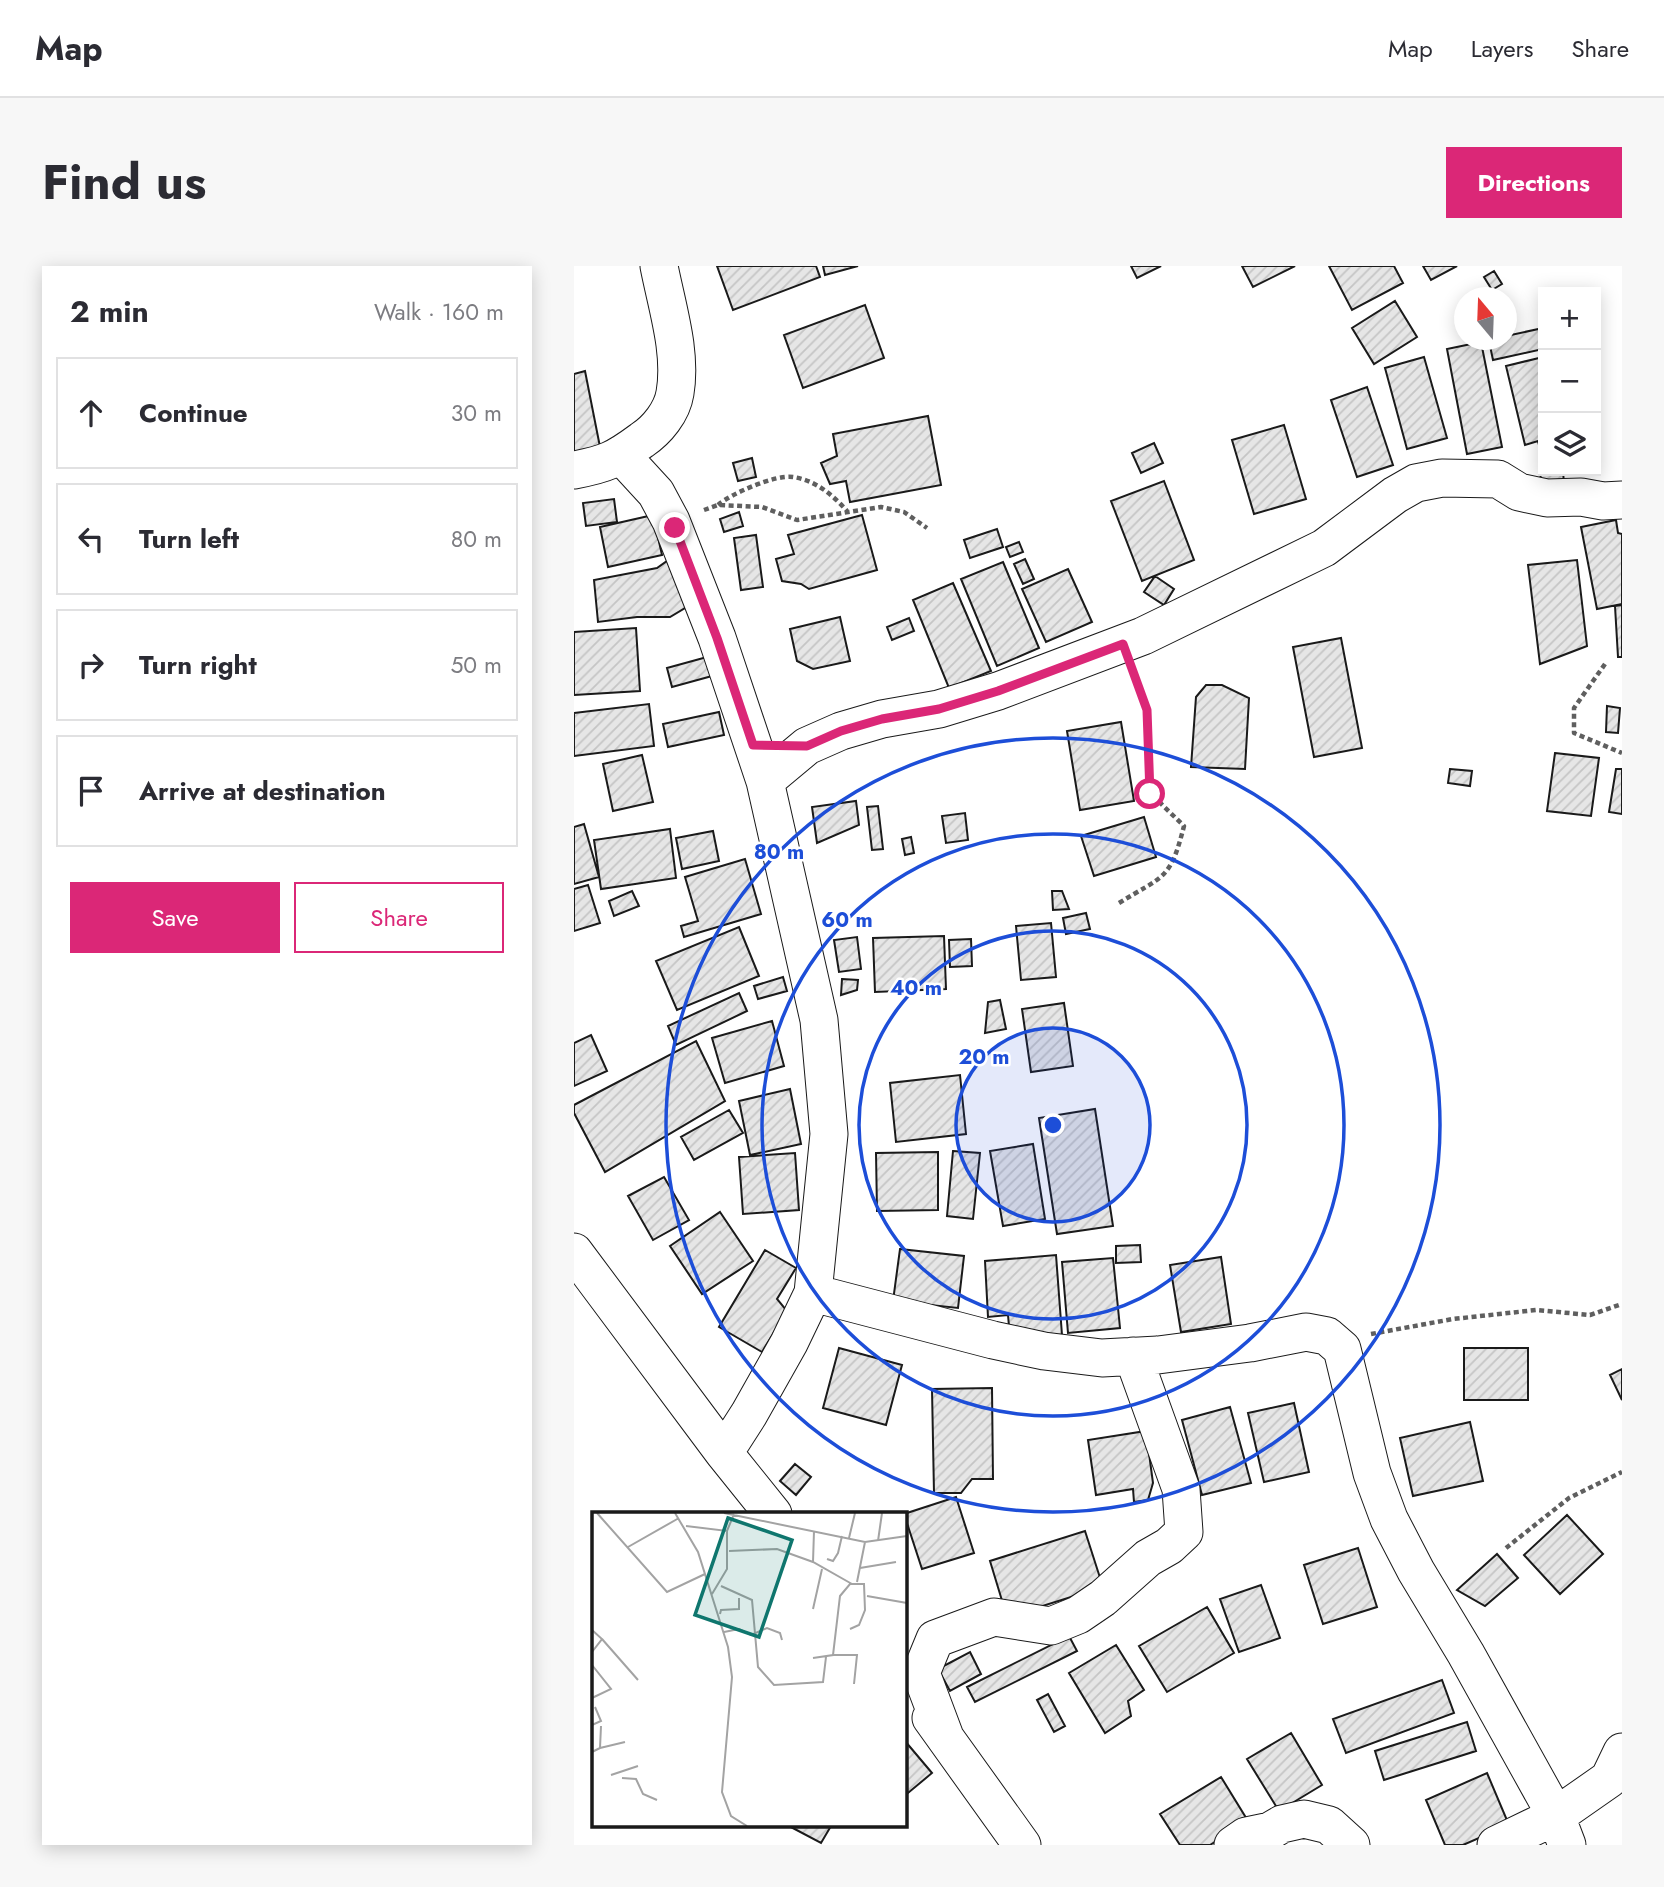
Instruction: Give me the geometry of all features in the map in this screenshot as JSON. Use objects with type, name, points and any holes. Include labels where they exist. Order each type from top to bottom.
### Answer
[{"type":"street","points":[[574,470],[599,465],[622,456],[654,431],[675,395],[676,351],[659,266]]},
{"type":"street","points":[[622,456],[656,493],[671,521],[717,638],[765,781],[819,1020],[825,1078],[829,1134],[813,1293],[789,1343],[724,1453]]},
{"type":"street","points":[[765,781],[807,746],[841,731],[882,719],[939,709],[998,691],[1123,644],[1324,548],[1395,495],[1416,483],[1442,478],[1498,479],[1519,492],[1547,498],[1622,500]]},
{"type":"street","points":[[753,745],[807,746]]},
{"type":"street","points":[[574,1252],[771,1512]]},
{"type":"street","points":[[813,1293],[1044,1351],[1102,1358],[1250,1343],[1306,1332],[1320,1333],[1335,1340],[1342,1349],[1372,1473],[1389,1519],[1416,1571],[1466,1654],[1561,1831]]},
{"type":"street","points":[[945,1737],[921,1673],[935,1639],[994,1617],[1051,1626],[1078,1615],[1184,1532],[1181,1489],[1133,1356]]},
{"type":"street","points":[[906,1683],[1022,1845]]},
{"type":"street","points":[[1496,1845],[1561,1831],[1609,1779],[1622,1752]]},
{"type":"street","points":[[1233,1845],[1246,1836],[1304,1819],[1329,1825],[1351,1845]]},
{"type":"path","points":[[671,521],[718,505],[728,497],[757,485],[791,476],[825,490],[848,512]]},
{"type":"path","points":[[718,505],[762,507],[797,520],[881,507],[904,512],[927,528]]},
{"type":"path","points":[[1119,904],[1156,883],[1169,870],[1177,855],[1184,825],[1150,794],[1147,710],[1123,644]]},
{"type":"path","points":[[1605,664],[1574,708],[1574,733],[1622,753]]},
{"type":"path","points":[[1335,1340],[1453,1319],[1536,1310],[1590,1315],[1622,1304]]},
{"type":"path","points":[[1506,1548],[1569,1498],[1622,1472]]},
{"type":"building","points":[[717,266],[816,266],[820,277],[733,310]]},
{"type":"building","points":[[823,266],[858,266],[825,275]]},
{"type":"building","points":[[1131,266],[1161,266],[1137,278]]},
{"type":"building","points":[[1242,266],[1295,266],[1253,287]]},
{"type":"building","points":[[1329,266],[1394,266],[1403,283],[1352,310]]},
{"type":"building","points":[[1423,266],[1457,266],[1431,280]]},
{"type":"building","points":[[1494,271],[1502,284],[1490,287],[1484,277]]},
{"type":"building","points":[[1395,301],[1417,337],[1374,364],[1352,328]]},
{"type":"building","points":[[865,305],[884,358],[803,388],[784,335]]},
{"type":"building","points":[[1538,329],[1538,350],[1493,360],[1491,350],[1517,350],[1517,334]]},
{"type":"building","points":[[1447,349],[1483,350],[1502,447],[1467,454]]},
{"type":"building","points":[[1424,357],[1447,438],[1407,449],[1385,368]]},
{"type":"building","points":[[1538,358],[1538,441],[1525,445],[1506,366]]},
{"type":"building","points":[[585,371],[601,452],[574,457],[574,374]]},
{"type":"building","points":[[1367,387],[1393,465],[1357,477],[1331,400]]},
{"type":"building","points":[[928,416],[941,485],[850,502],[846,481],[830,484],[821,463],[837,456],[833,434]]},
{"type":"building","points":[[1284,425],[1306,499],[1254,514],[1232,440]]},
{"type":"building","points":[[1154,443],[1163,463],[1141,473],[1132,453]]},
{"type":"building","points":[[752,458],[756,477],[738,481],[733,463]]},
{"type":"building","points":[[1540,476],[1563,476],[1564,484],[1541,486]]},
{"type":"building","points":[[1164,481],[1194,560],[1142,581],[1111,501]]},
{"type":"building","points":[[614,499],[617,522],[586,526],[583,503]]},
{"type":"building","points":[[739,512],[743,526],[724,532],[720,519]]},
{"type":"building","points":[[653,515],[662,555],[608,567],[600,527]]},
{"type":"building","points":[[862,515],[877,570],[809,589],[801,584],[782,581],[776,559],[794,554],[788,535]]},
{"type":"building","points":[[1616,520],[1618,533],[1622,534],[1622,604],[1597,609],[1581,527]]},
{"type":"building","points":[[997,529],[1003,547],[970,558],[964,540]]},
{"type":"building","points":[[756,535],[763,587],[741,590],[734,538]]},
{"type":"building","points":[[1019,542],[1023,552],[1010,557],[1006,547]]},
{"type":"building","points":[[674,559],[690,605],[670,617],[637,617],[598,622],[594,580],[657,568]]},
{"type":"building","points":[[1025,559],[1034,579],[1023,584],[1014,564]]},
{"type":"building","points":[[1577,560],[1587,646],[1540,664],[1528,565]]},
{"type":"building","points":[[1003,562],[1039,648],[997,666],[961,579]]},
{"type":"building","points":[[1068,569],[1092,622],[1046,642],[1022,589]]},
{"type":"building","points":[[1155,576],[1174,589],[1164,605],[1144,592]]},
{"type":"building","points":[[953,583],[991,671],[949,688],[913,600]]},
{"type":"building","points":[[1622,605],[1622,657],[1618,657],[1615,606]]},
{"type":"building","points":[[840,617],[850,661],[813,669],[797,661],[790,629]]},
{"type":"building","points":[[909,618],[914,631],[892,640],[887,627]]},
{"type":"building","points":[[636,628],[640,691],[574,695],[574,632]]},
{"type":"building","points":[[1341,638],[1362,748],[1314,757],[1293,647]]},
{"type":"building","points":[[707,657],[712,676],[672,687],[667,668]]},
{"type":"building","points":[[1206,685],[1222,685],[1249,698],[1245,769],[1191,767],[1196,697]]},
{"type":"building","points":[[649,704],[654,746],[574,756],[574,713]]},
{"type":"building","points":[[1607,706],[1620,708],[1618,733],[1606,732]]},
{"type":"building","points":[[719,712],[724,735],[668,747],[663,724]]},
{"type":"building","points":[[1121,722],[1134,801],[1080,810],[1067,731]]},
{"type":"building","points":[[1555,753],[1599,758],[1591,816],[1547,811]]},
{"type":"building","points":[[642,755],[653,802],[613,811],[603,764]]},
{"type":"building","points":[[1450,769],[1472,771],[1470,786],[1448,783]]},
{"type":"building","points":[[1616,769],[1622,769],[1622,814],[1609,812]]},
{"type":"building","points":[[856,801],[859,825],[817,843],[812,807]]},
{"type":"building","points":[[878,806],[883,849],[872,850],[867,807]]},
{"type":"building","points":[[965,813],[968,840],[946,843],[942,816]]},
{"type":"building","points":[[1144,817],[1156,857],[1094,876],[1081,836]]},
{"type":"building","points":[[584,824],[599,877],[574,884],[574,827]]},
{"type":"building","points":[[670,829],[676,878],[601,889],[594,840]]},
{"type":"building","points":[[713,831],[719,861],[682,869],[676,838]]},
{"type":"building","points":[[911,837],[914,853],[905,855],[902,839]]},
{"type":"building","points":[[745,859],[761,914],[684,937],[681,926],[698,921],[685,877]]},
{"type":"building","points":[[588,885],[600,923],[574,931],[574,889]]},
{"type":"building","points":[[632,891],[639,906],[614,916],[609,901]]},
{"type":"building","points":[[1052,891],[1062,891],[1069,909],[1053,910]]},
{"type":"building","points":[[1086,913],[1090,929],[1066,934],[1063,918]]},
{"type":"building","points":[[1051,923],[1056,977],[1021,980],[1016,926]]},
{"type":"building","points":[[739,927],[759,976],[677,1010],[656,961]]},
{"type":"building","points":[[944,936],[946,989],[875,992],[873,938]]},
{"type":"building","points":[[857,937],[861,969],[839,972],[834,940]]},
{"type":"building","points":[[971,939],[972,966],[950,967],[949,940]]},
{"type":"building","points":[[783,977],[787,991],[758,999],[754,986]]},
{"type":"building","points":[[842,979],[858,980],[857,990],[841,995]]},
{"type":"building","points":[[739,993],[747,1011],[676,1045],[668,1026]]},
{"type":"building","points":[[1000,1000],[1006,1029],[985,1033],[988,1002]]},
{"type":"building","points":[[1064,1003],[1073,1066],[1031,1072],[1022,1009]]},
{"type":"building","points":[[772,1021],[784,1066],[725,1083],[712,1038]]},
{"type":"building","points":[[591,1035],[607,1071],[574,1086],[574,1043]]},
{"type":"building","points":[[696,1041],[725,1101],[605,1172],[574,1113],[574,1105]]},
{"type":"building","points":[[960,1075],[966,1134],[896,1142],[890,1083]]},
{"type":"building","points":[[790,1089],[801,1144],[750,1155],[739,1101]]},
{"type":"building","points":[[1095,1109],[1113,1226],[1057,1234],[1039,1118]]},
{"type":"building","points":[[729,1110],[743,1133],[694,1160],[681,1137]]},
{"type":"building","points":[[1033,1144],[1045,1219],[1003,1226],[990,1151]]},
{"type":"building","points":[[953,1151],[980,1153],[973,1219],[947,1216]]},
{"type":"building","points":[[938,1152],[938,1210],[877,1211],[876,1153]]},
{"type":"building","points":[[795,1153],[799,1210],[743,1214],[739,1157]]},
{"type":"building","points":[[664,1177],[689,1220],[653,1240],[628,1196]]},
{"type":"building","points":[[720,1212],[753,1261],[702,1294],[670,1246]]},
{"type":"building","points":[[1140,1245],[1141,1262],[1116,1263],[1116,1246]]},
{"type":"building","points":[[900,1249],[964,1256],[958,1308],[893,1301]]},
{"type":"building","points":[[765,1250],[796,1268],[777,1299],[787,1311],[762,1352],[719,1327]]},
{"type":"building","points":[[1056,1255],[1062,1335],[1010,1338],[1008,1315],[988,1317],[985,1261]]},
{"type":"building","points":[[1221,1257],[1231,1324],[1181,1332],[1170,1265]]},
{"type":"building","points":[[1113,1258],[1120,1328],[1068,1333],[1062,1262]]},
{"type":"building","points":[[839,1348],[902,1365],[886,1425],[823,1408]]},
{"type":"building","points":[[1464,1348],[1528,1348],[1528,1400],[1464,1400]]},
{"type":"building","points":[[1622,1369],[1622,1400],[1610,1375]]},
{"type":"building","points":[[992,1388],[993,1479],[972,1479],[961,1493],[934,1493],[932,1389]]},
{"type":"building","points":[[1294,1403],[1309,1472],[1264,1482],[1248,1413]]},
{"type":"building","points":[[1230,1407],[1251,1483],[1202,1495],[1182,1420]]},
{"type":"building","points":[[1470,1422],[1483,1481],[1413,1496],[1400,1438]]},
{"type":"building","points":[[1146,1431],[1153,1483],[1148,1500],[1134,1502],[1133,1489],[1096,1495],[1088,1440]]},
{"type":"building","points":[[795,1464],[811,1477],[796,1495],[780,1481]]},
{"type":"building","points":[[956,1497],[974,1553],[922,1569],[906,1513]]},
{"type":"building","points":[[1567,1515],[1603,1554],[1560,1594],[1524,1555]]},
{"type":"building","points":[[1085,1531],[1103,1587],[1007,1617],[990,1561]]},
{"type":"building","points":[[1358,1548],[1377,1607],[1323,1624],[1304,1565]]},
{"type":"building","points":[[1497,1554],[1518,1578],[1485,1606],[1457,1590]]},
{"type":"building","points":[[1261,1585],[1280,1638],[1239,1652],[1220,1599]]},
{"type":"building","points":[[1207,1607],[1234,1653],[1167,1692],[1139,1646]]},
{"type":"building","points":[[1069,1636],[1077,1651],[975,1702],[967,1687]]},
{"type":"building","points":[[1116,1645],[1144,1690],[1128,1701],[1131,1716],[1105,1733],[1069,1673]]},
{"type":"building","points":[[970,1652],[981,1674],[950,1691],[938,1669]]},
{"type":"building","points":[[1442,1680],[1454,1713],[1346,1753],[1333,1719]]},
{"type":"building","points":[[1048,1694],[1065,1726],[1054,1732],[1037,1700]]},
{"type":"building","points":[[1467,1722],[1476,1751],[1384,1780],[1375,1751]]},
{"type":"building","points":[[1291,1733],[1322,1785],[1279,1811],[1247,1759]]},
{"type":"building","points":[[906,1742],[932,1773],[908,1793],[906,1791]]},
{"type":"building","points":[[1487,1773],[1509,1825],[1463,1845],[1445,1845],[1426,1800]]},
{"type":"building","points":[[1221,1777],[1248,1821],[1210,1845],[1180,1845],[1160,1814]]},
{"type":"building","points":[[793,1828],[830,1828],[821,1843]]},
{"type":"route","points":[[675,528],[717,638],[753,745],[807,746],[841,731],[882,719],[939,709],[998,691],[1123,644],[1147,710],[1150,794]]}]
